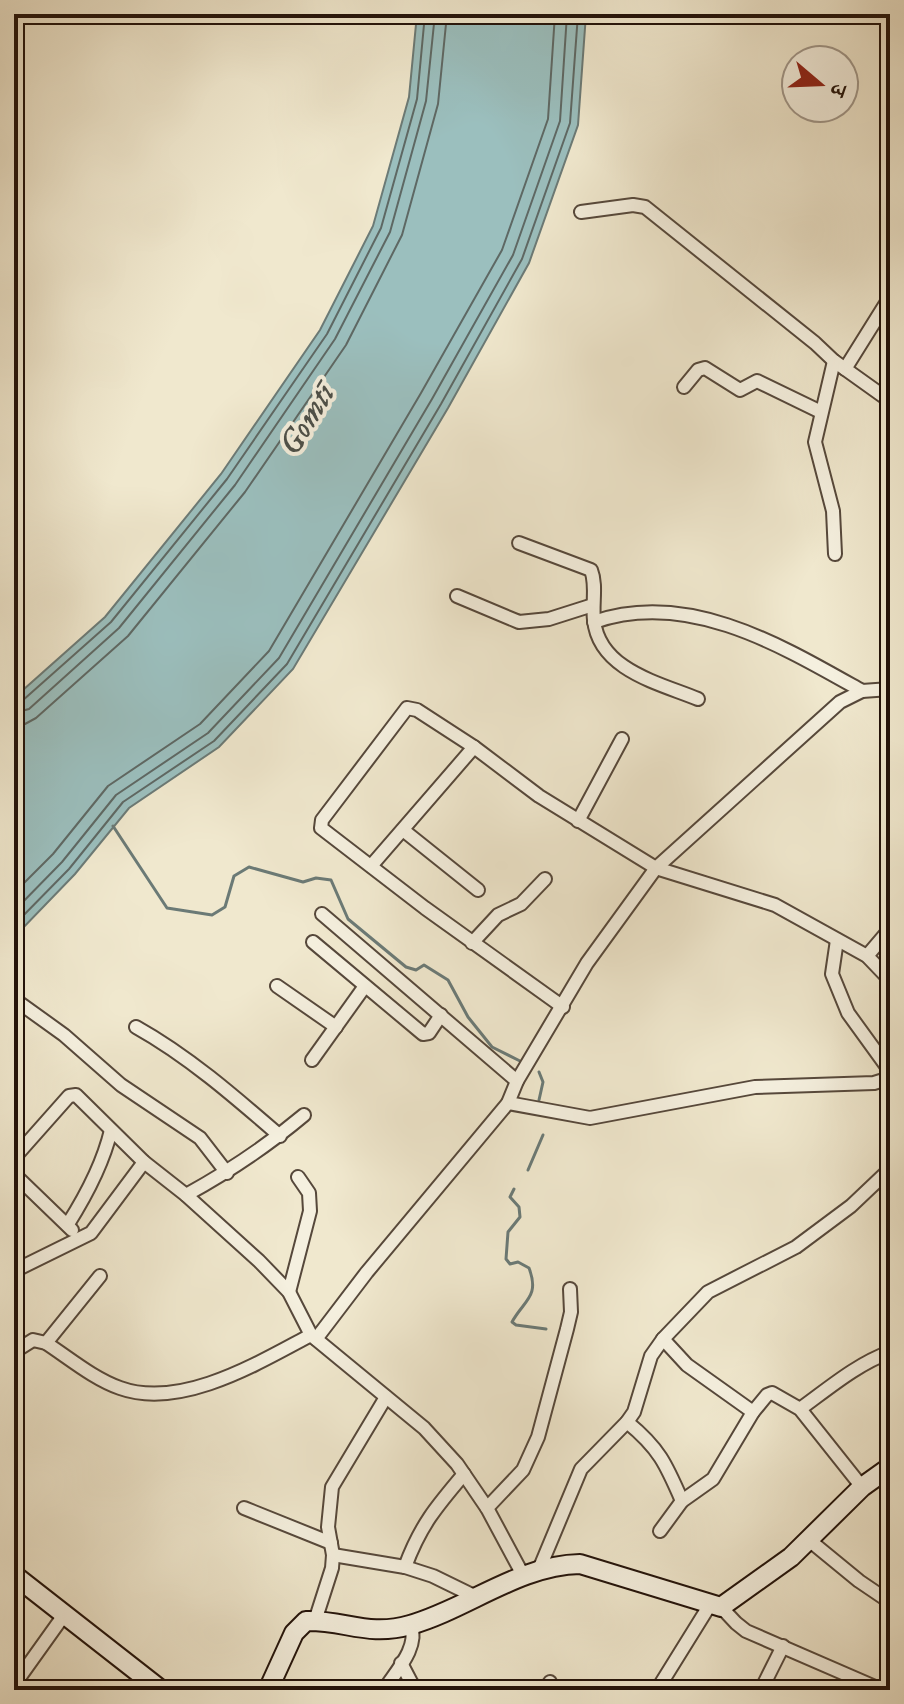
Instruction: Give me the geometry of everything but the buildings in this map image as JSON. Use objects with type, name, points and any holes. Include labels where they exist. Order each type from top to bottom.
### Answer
[{"type":"street","points":[[581,212],[633,205],[645,207],[834,361],[888,395]]},
{"type":"street","points":[[845,369],[890,297]]},
{"type":"street","points":[[834,361],[815,442],[833,511],[835,554]]},
{"type":"street","points":[[684,387],[698,370],[705,368],[740,390],[757,381],[821,412]]},
{"type":"street","points":[[519,543],[591,570],[594,622],[600,644],[607,654],[626,668],[698,699]]},
{"type":"street","points":[[457,596],[519,622],[549,619],[593,605]]},
{"type":"street","points":[[594,622],[629,611],[691,615],[732,626],[797,655],[862,691]]},
{"type":"street","points":[[14,1352],[33,1340],[46,1343],[120,1388],[145,1393],[178,1392],[212,1382],[314,1337],[508,1103],[517,1081],[608,931],[656,868],[840,702],[862,691],[890,689]]},
{"type":"street","points":[[563,1007],[323,831],[321,825],[407,708],[417,710],[474,747],[539,796],[656,868],[775,905],[867,956],[890,980]]},
{"type":"street","points":[[578,821],[622,739]]},
{"type":"street","points":[[371,866],[474,747]]},
{"type":"street","points":[[403,830],[478,890]]},
{"type":"street","points":[[472,943],[498,915],[521,904],[545,879]]},
{"type":"street","points":[[322,914],[517,1081]]},
{"type":"street","points":[[867,956],[890,929]]},
{"type":"street","points":[[837,940],[832,974],[848,1013],[890,1071]]},
{"type":"street","points":[[313,942],[423,1034],[429,1033],[441,1015]]},
{"type":"street","points":[[277,986],[336,1027]]},
{"type":"street","points":[[312,1060],[365,986]]},
{"type":"street","points":[[14,999],[64,1035],[121,1085],[200,1138],[227,1173]]},
{"type":"street","points":[[136,1027],[157,1038],[280,1136]]},
{"type":"street","points":[[508,1103],[590,1118],[755,1087],[874,1083],[890,1078]]},
{"type":"street","points":[[14,1158],[74,1094],[144,1162],[186,1195],[289,1292],[314,1337],[424,1428],[464,1474],[531,1574]]},
{"type":"street","points":[[186,1195],[227,1173],[304,1115]]},
{"type":"street","points":[[68,1224],[105,1155],[111,1130]]},
{"type":"street","points":[[14,1271],[91,1233],[144,1162]]},
{"type":"street","points":[[531,1574],[581,1469],[634,1412],[651,1356],[663,1339],[708,1292],[796,1247],[851,1206],[890,1169]]},
{"type":"street","points":[[14,1174],[68,1224],[76,1238]]},
{"type":"street","points":[[289,1292],[310,1211],[309,1193],[298,1177]]},
{"type":"street","points":[[46,1343],[100,1276]]},
{"type":"street","points":[[487,1508],[523,1470],[538,1437],[571,1312],[570,1289]]},
{"type":"street","points":[[663,1339],[687,1365],[753,1412]]},
{"type":"street","points":[[800,1409],[838,1381],[890,1352]]},
{"type":"street","points":[[660,1531],[682,1501],[713,1479],[753,1412],[772,1393],[800,1409],[862,1487]]},
{"type":"street","points":[[315,1621],[332,1568],[328,1516],[332,1487],[386,1397]]},
{"type":"street","points":[[627,1422],[652,1442],[682,1501]]},
{"type":"street","points":[[657,1690],[716,1605],[791,1557],[862,1487],[890,1467]]},
{"type":"street","points":[[405,1567],[416,1537],[429,1515],[464,1474]]},
{"type":"street","points":[[244,1508],[332,1549],[433,1576],[476,1597]]},
{"type":"street","points":[[809,1540],[890,1602]]},
{"type":"street","points":[[268,1690],[294,1633],[306,1621],[375,1631],[411,1625],[531,1574],[566,1564],[580,1564],[716,1605],[746,1631],[882,1690]]},
{"type":"street","points":[[14,1575],[161,1690]]},
{"type":"street","points":[[14,1685],[64,1615]]},
{"type":"street","points":[[384,1690],[413,1644],[411,1625]]},
{"type":"street","points":[[761,1690],[783,1646]]},
{"type":"street","points":[[401,1663],[412,1684],[420,1690]]},
{"type":"water","name":"Gomtī","points":[[417,14],[586,14],[578,125],[529,263],[448,408],[293,669],[219,747],[129,808],[75,874],[14,934],[14,698],[105,617],[221,474],[320,330],[373,226],[409,97]]},
{"type":"waterway","points":[[113,826],[167,908],[212,915],[225,907],[234,876],[249,867],[303,882],[316,878],[331,880],[348,919],[406,967],[416,970],[424,965],[448,980],[468,1017],[492,1047],[520,1061]]},
{"type":"waterway","points":[[539,1072],[543,1082],[539,1100]]},
{"type":"waterway","points":[[528,1170],[543,1135]]},
{"type":"waterway","points":[[514,1189],[510,1197],[519,1207],[520,1217],[508,1232],[506,1259],[510,1264],[518,1262],[529,1268],[533,1286],[529,1298],[512,1322],[546,1329]]}]
